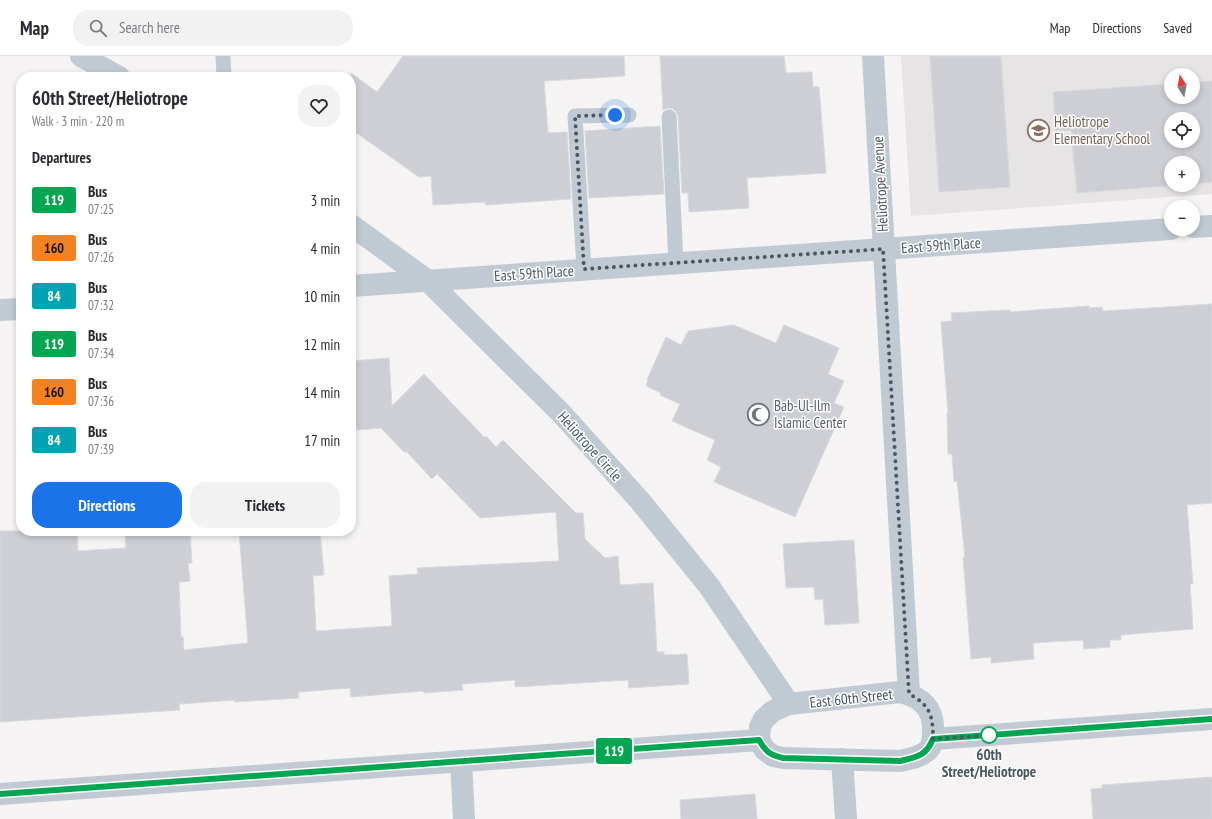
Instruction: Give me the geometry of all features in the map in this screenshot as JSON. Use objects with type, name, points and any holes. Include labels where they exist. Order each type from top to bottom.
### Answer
[{"type":"street","points":[[81,56],[110,72]]},
{"type":"street","name":"Heliotrope Avenue","points":[[873,56],[909,694]]},
{"type":"street","points":[[1200,227],[1212,226]]},
{"type":"street","name":"Heliotrope Circle","points":[[356,229],[428,281],[561,413],[641,502],[709,586],[789,704]]},
{"type":"street","name":"East 59th Place","points":[[356,286],[1164,229]]},
{"type":"street","points":[[0,310],[16,309]]},
{"type":"street","name":"East 60th Street","points":[[759,740],[760,727],[764,719],[772,711],[789,704],[900,692],[909,694],[919,699],[928,708],[933,722],[933,739]]},
{"type":"street","points":[[0,794],[759,740],[765,750],[773,756],[783,758],[900,761],[917,757],[929,749],[933,739],[1212,719]]},
{"type":"street","points":[[842,759],[846,819]]},
{"type":"street","points":[[461,761],[464,819]]},
{"type":"lane","points":[[224,56],[224,72]]},
{"type":"lane","points":[[584,269],[575,116],[629,115]]},
{"type":"lane","points":[[669,117],[676,263]]},
{"type":"shaded area","name":"Heliotrope Elementary School","points":[[901,56],[1212,56],[1212,194],[911,216]]},
{"type":"building","points":[[403,56],[624,56],[625,76],[544,81],[548,133],[567,132],[571,199],[486,205],[485,202],[433,205],[431,176],[419,177],[356,133],[356,77],[377,92]]},
{"type":"building","points":[[660,56],[784,56],[786,73],[812,72],[813,87],[819,87],[826,173],[747,178],[749,208],[689,212],[688,193],[682,193],[678,116],[673,109],[668,108],[663,110]]},
{"type":"building","points":[[930,56],[1001,56],[1010,187],[939,192]]},
{"type":"building","points":[[1212,81],[1212,182],[1200,183],[1200,156],[1164,156],[1164,186],[1077,193],[1071,130],[1056,131],[1053,92],[1164,84],[1164,104],[1200,104],[1200,82]]},
{"type":"building","points":[[660,126],[664,194],[589,198],[585,131]]},
{"type":"building","points":[[1212,304],[1212,503],[1187,505],[1193,584],[1190,584],[1193,629],[1121,635],[1121,640],[1110,640],[1110,647],[1084,649],[1083,640],[1033,643],[1034,659],[991,663],[991,657],[971,659],[963,557],[965,557],[957,481],[954,482],[952,454],[948,454],[948,413],[941,322],[952,321],[951,313],[1010,310],[1010,312],[1089,306],[1089,308],[1102,307],[1103,311]]},
{"type":"building","name":"Bab-Ul-Ilm Islamic Center","points":[[734,325],[776,343],[784,325],[839,348],[828,374],[844,381],[834,403],[844,407],[795,517],[714,482],[721,467],[707,460],[715,440],[672,421],[680,404],[660,395],[661,393],[646,386],[647,380],[666,337],[681,345],[688,331]]},
{"type":"building","points":[[389,358],[392,406],[424,374],[485,438],[486,436],[496,447],[503,440],[576,513],[583,513],[585,539],[605,558],[618,556],[620,585],[653,583],[657,652],[664,652],[664,655],[687,654],[689,684],[629,688],[628,680],[515,687],[515,680],[462,684],[463,690],[424,693],[423,691],[351,697],[350,688],[298,692],[299,698],[179,704],[180,710],[0,722],[0,531],[16,531],[16,536],[77,536],[78,551],[126,548],[125,536],[190,536],[192,563],[188,563],[190,581],[179,582],[181,637],[183,637],[184,650],[248,643],[239,536],[320,536],[324,575],[313,576],[316,631],[392,626],[389,576],[418,574],[417,568],[559,561],[556,512],[480,518],[437,474],[432,479],[406,451],[405,453],[381,428],[357,430],[356,361]]},
{"type":"building","points":[[854,540],[859,623],[825,625],[823,599],[815,600],[814,587],[786,588],[783,544]]},
{"type":"building","points":[[1212,777],[1212,819],[1093,819],[1091,789],[1102,788],[1102,785]]},
{"type":"building","points":[[755,794],[757,819],[681,819],[680,800]]},
{"type":"bus line","name":"119","points":[[0,794],[759,740],[765,750],[773,756],[783,758],[900,761],[917,757],[929,749],[933,739],[1212,719]]},
{"type":"place","name":"Heliotrope Elementary School","points":[[1038,130]]},
{"type":"place","name":"Bab-Ul-Ilm Islamic Center","points":[[758,414]]},
{"type":"place","name":"60th Street/Heliotrope","points":[[989,735]]},
{"type":"route","points":[[615,115],[575,116],[584,269],[883,249],[909,694],[919,699],[928,708],[933,722],[933,739],[995,735],[989,735]]}]
